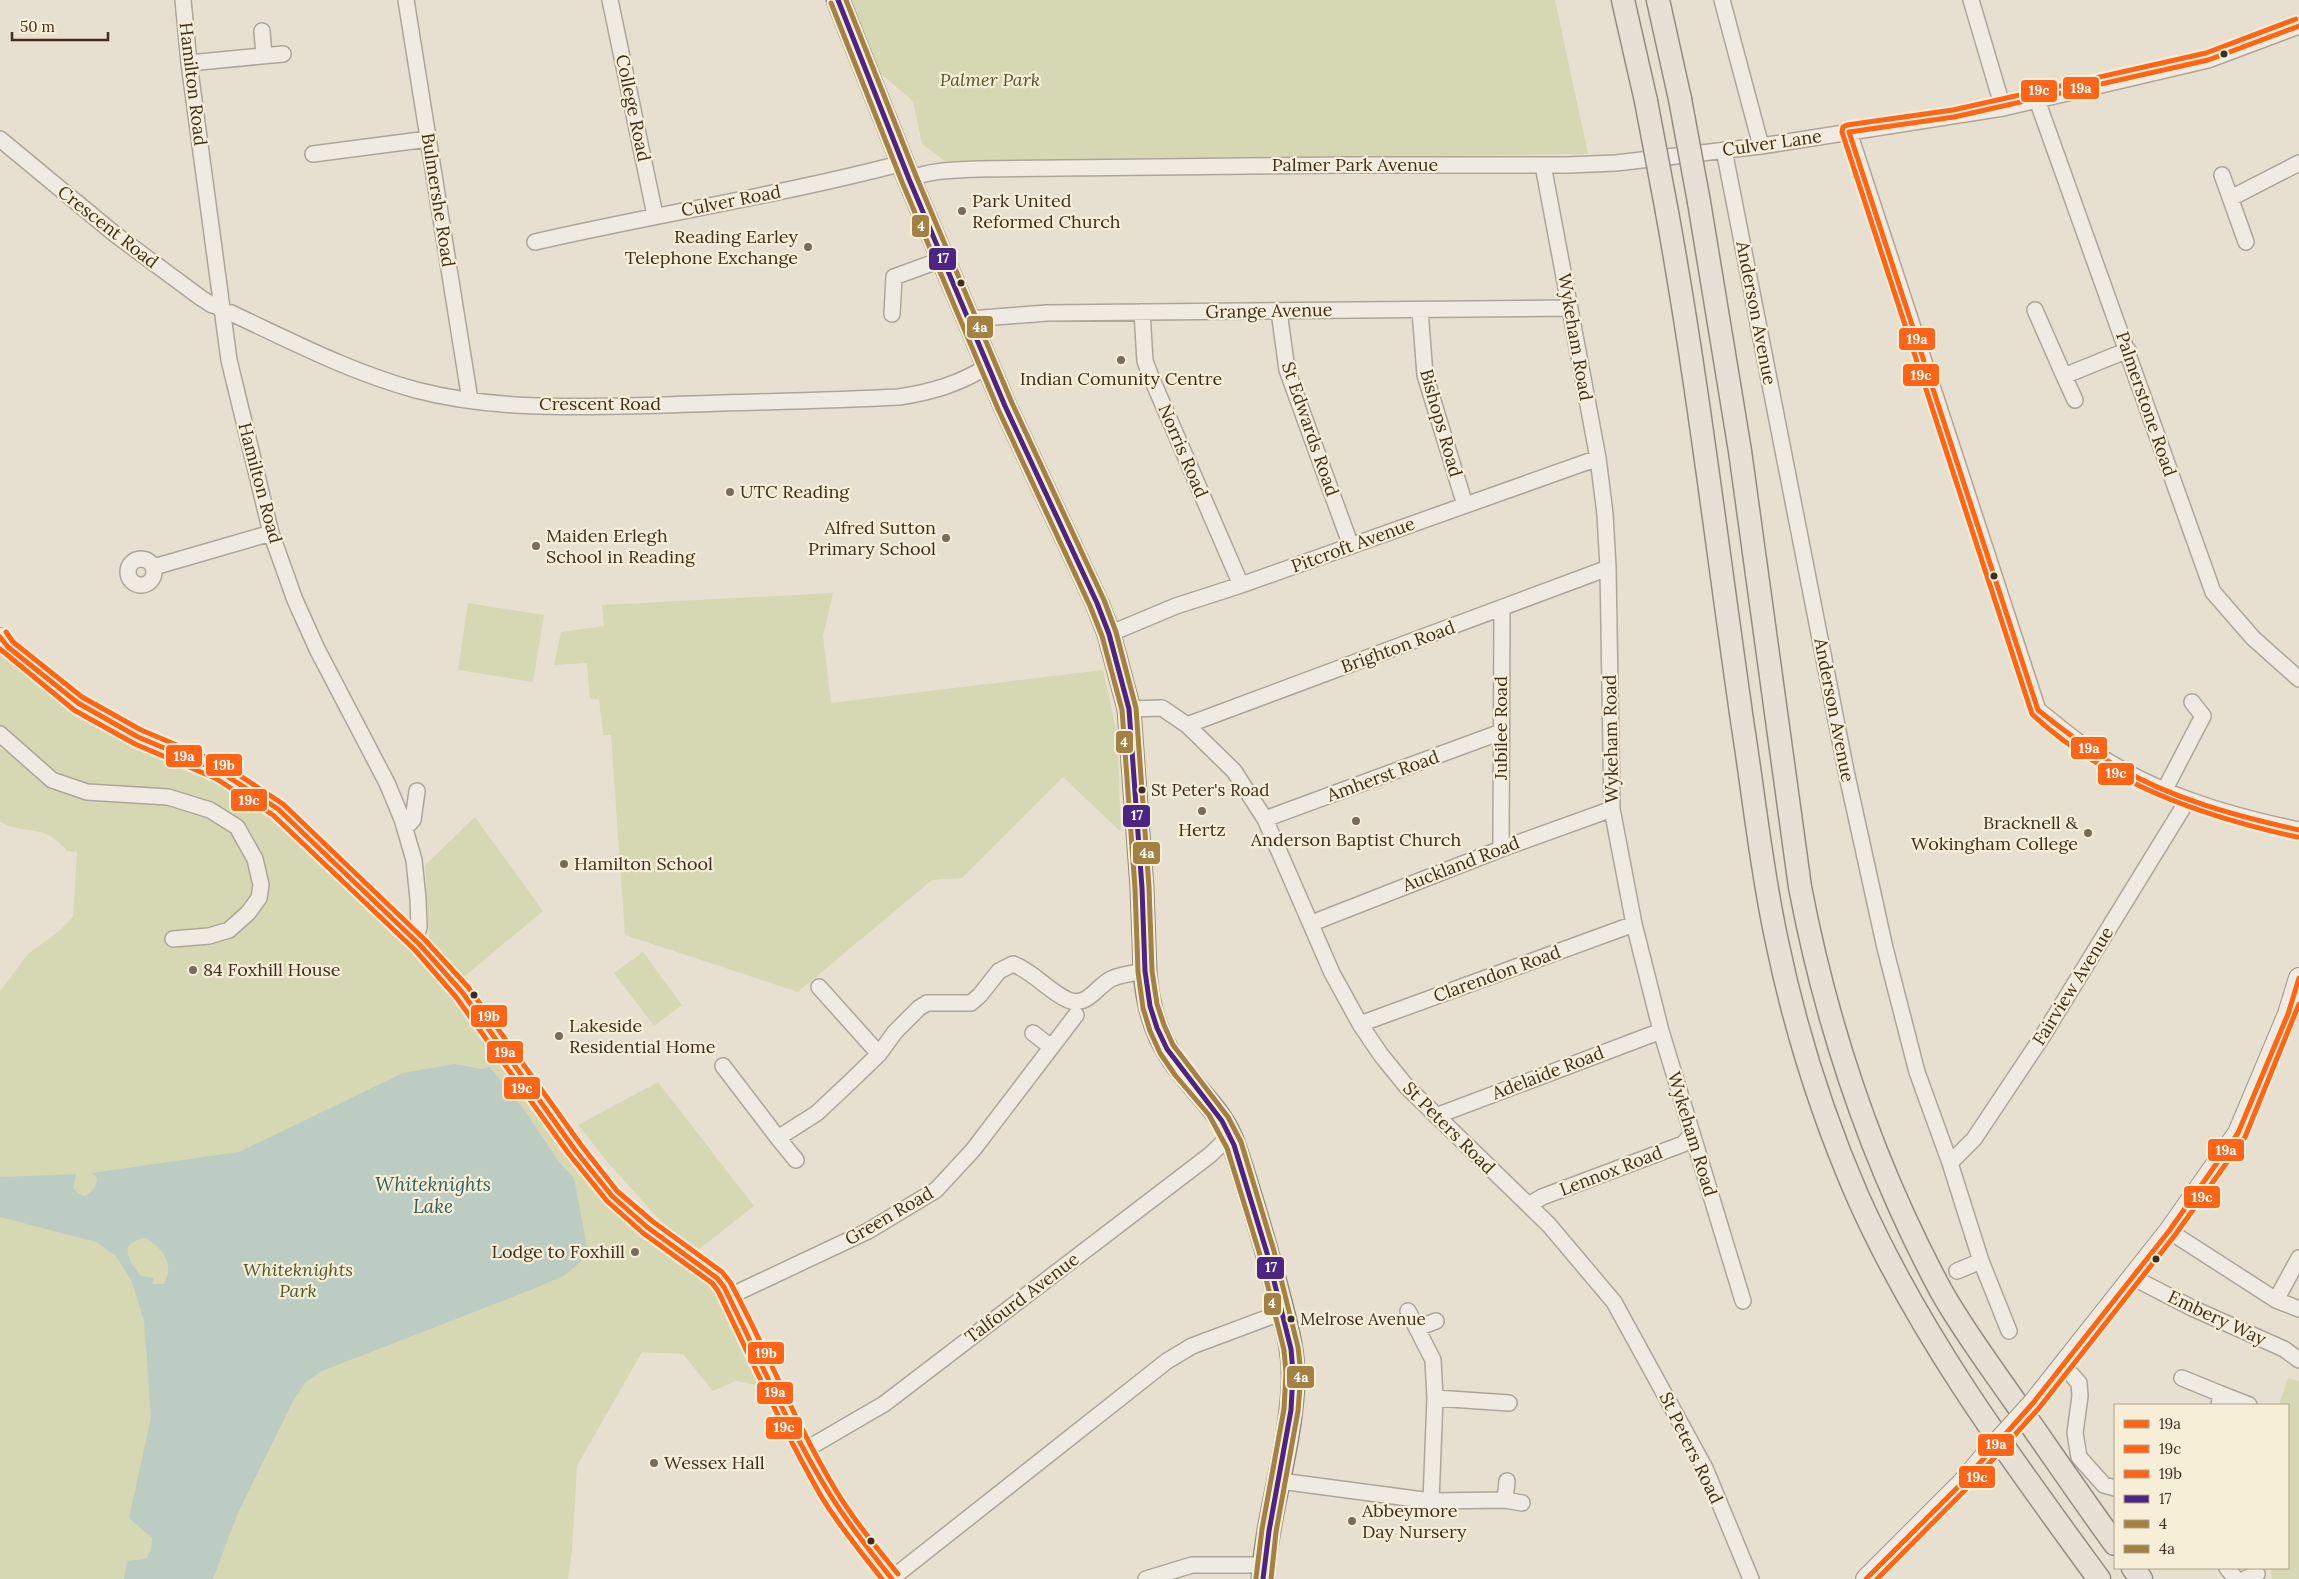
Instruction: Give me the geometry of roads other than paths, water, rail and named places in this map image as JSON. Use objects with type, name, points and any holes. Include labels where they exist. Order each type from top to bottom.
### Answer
[{"type":"main road","points":[[838,0],[906,171],[988,366],[1097,603],[1109,634],[1130,708],[1142,888],[1146,991],[1153,1016],[1166,1048],[1178,1066],[1212,1105],[1230,1136],[1263,1237],[1291,1347],[1294,1371],[1291,1418],[1263,1572]]},
{"type":"main road","points":[[1623,0],[1646,101],[1667,212],[1699,402],[1767,890],[1787,986],[1810,1068],[1858,1196],[1898,1278],[1929,1334],[2008,1454],[2099,1579]]},
{"type":"main road","points":[[1658,0],[1680,99],[1699,202],[1740,452],[1800,887],[1811,943],[1831,1021],[1860,1110],[1880,1162],[1941,1290],[1998,1377],[2114,1543]]},
{"type":"main road","points":[[1866,1579],[1962,1482],[2033,1403],[2134,1278],[2169,1231],[2238,1133],[2288,1014],[2299,978]]},
{"type":"street","name":"Hamilton Road","points":[[183,0],[189,63],[229,360],[271,533],[295,600],[317,649],[387,783],[405,828],[414,860],[418,899],[419,927],[415,940]]},
{"type":"street","name":"Bulmershe Road","points":[[406,0],[470,400]]},
{"type":"street","name":"College Road","points":[[610,0],[655,215]]},
{"type":"street","points":[[1722,0],[1761,146]]},
{"type":"street","points":[[1971,0],[2003,108]]},
{"type":"street","name":"Culver Lane","points":[[1538,165],[1616,163],[1761,146],[2003,108],[2208,60],[2299,26]]},
{"type":"street","points":[[262,31],[264,56]]},
{"type":"street","points":[[189,63],[283,54]]},
{"type":"street","name":"Palmerstone Road","points":[[2037,100],[2213,592],[2253,638],[2299,679]]},
{"type":"street","points":[[1849,132],[2038,710],[2093,752],[2164,791],[2188,801],[2242,818],[2299,830]]},
{"type":"street","name":"Crescent Road","points":[[0,139],[116,235],[212,305],[324,358],[416,390],[503,404],[613,406],[899,397],[944,388],[970,378],[988,366]]},
{"type":"street","points":[[313,154],[428,139]]},
{"type":"street","name":"Anderson Avenue","points":[[1724,150],[1844,762],[1885,948],[1917,1072],[1950,1163],[1981,1261],[2009,1331]]},
{"type":"street","points":[[2231,198],[2299,163]]},
{"type":"street","name":"Palmer Park Avenue","points":[[906,171],[923,173],[978,169],[1538,165]]},
{"type":"street","name":"Wykeham Road","points":[[1538,165],[1548,186],[1598,458],[1605,514],[1608,568],[1612,809],[1634,924],[1661,1031],[1691,1135],[1743,1301]]},
{"type":"street","name":"Culver Road","points":[[535,242],[655,215],[906,171]]},
{"type":"street","points":[[2222,174],[2246,242]]},
{"type":"street","points":[[892,314],[894,277],[943,259]]},
{"type":"street","name":"Grange Avenue","points":[[968,319],[1047,314],[1142,312],[1570,308]]},
{"type":"street","name":"St Edwards Road","points":[[1279,310],[1288,370],[1351,546]]},
{"type":"street","name":"Bishops Road","points":[[1420,310],[1425,375],[1465,505]]},
{"type":"street","points":[[2035,310],[2075,400]]},
{"type":"street","name":"Norris Road","points":[[1142,312],[1146,361],[1151,376],[1241,586]]},
{"type":"street","points":[[2064,376],[2128,350]]},
{"type":"street","name":"Pitcroft Avenue","points":[[1109,634],[1176,606],[1241,586],[1598,458]]},
{"type":"street","points":[[154,567],[271,533]]},
{"type":"street","name":"Brighton Road","points":[[1187,725],[1608,568]]},
{"type":"street","name":"Jubilee Road","points":[[1501,849],[1502,608]]},
{"type":"street","points":[[0,638],[8,647],[78,703],[138,737],[219,771],[278,809],[415,940],[462,992],[579,1155],[612,1196],[647,1227],[718,1278],[730,1296],[805,1450],[828,1492],[852,1529],[892,1579],[1167,1361],[1192,1346],[1283,1312]]},
{"type":"street","points":[[2164,791],[2202,716],[2192,702]]},
{"type":"street","name":"St Peters Road","points":[[1130,708],[1162,708],[1187,725],[1234,772],[1265,819],[1312,923],[1332,973],[1360,1024],[1381,1055],[1407,1087],[1529,1206],[1614,1302],[1705,1468],[1750,1579]]},
{"type":"street","name":"Amherst Road","points":[[1265,819],[1501,732]]},
{"type":"street","points":[[0,734],[52,780],[87,792],[168,797],[210,810],[237,827],[255,859],[261,885],[258,898],[248,913],[228,930],[208,936],[173,939]]},
{"type":"street","points":[[405,828],[413,820],[417,791]]},
{"type":"street","name":"Fairview Avenue","points":[[1950,1163],[1974,1139],[2042,1037],[2188,801]]},
{"type":"street","name":"Auckland Road","points":[[1312,923],[1501,849],[1612,809]]},
{"type":"street","name":"Clarendon Road","points":[[1360,1024],[1634,924]]},
{"type":"street","points":[[778,1138],[817,1113],[879,1054],[895,1032],[919,1008],[927,1003],[970,1003],[980,995],[998,971],[1013,964],[1025,969],[1069,1000],[1080,1001],[1091,998],[1111,979],[1145,970]]},
{"type":"street","points":[[819,987],[879,1054]]},
{"type":"street","name":"Green Road","points":[[730,1296],[868,1231],[936,1190],[973,1150],[1076,1015]]},
{"type":"street","name":"Adelaide Road","points":[[1436,1116],[1661,1031]]},
{"type":"street","points":[[1033,1032],[1051,1047]]},
{"type":"street","points":[[723,1066],[796,1160]]},
{"type":"street","name":"Lennox Road","points":[[1529,1206],[1542,1197],[1683,1144],[1691,1135]]},
{"type":"street","name":"Talfourd Avenue","points":[[805,1450],[884,1404],[1210,1155],[1230,1136]]},
{"type":"street","points":[[2169,1231],[2276,1300],[2299,1309]]},
{"type":"street","points":[[2276,1300],[2299,1258]]},
{"type":"street","points":[[1957,1270],[1981,1261]]},
{"type":"street","name":"Embery Way","points":[[2134,1278],[2192,1308],[2284,1349],[2299,1360]]},
{"type":"street","points":[[1408,1311],[1433,1360],[1435,1398],[1431,1501]]},
{"type":"street","points":[[1417,1328],[1436,1321]]},
{"type":"street","points":[[2063,1365],[2079,1383],[2080,1396],[2075,1433],[2079,1457],[2104,1485],[2114,1488]]},
{"type":"street","points":[[2182,1378],[2220,1400],[2243,1404]]},
{"type":"street","points":[[1435,1398],[1509,1403]]},
{"type":"street","points":[[1280,1481],[1431,1501],[1505,1500],[1522,1503]]},
{"type":"street","points":[[1505,1500],[1506,1481]]},
{"type":"street","points":[[1146,1579],[1192,1565],[1263,1572]]},
{"type":"street","points":[[2228,1569],[2236,1579]]},
{"type":"water","name":"Whiteknights Lake","points":[[454,1064],[482,1069],[490,1067],[525,1111],[559,1162],[574,1178],[587,1247],[580,1262],[565,1275],[538,1287],[322,1371],[306,1382],[293,1401],[237,1515],[213,1579],[124,1579],[127,1561],[146,1559],[151,1550],[152,1538],[129,1518],[151,1417],[144,1321],[132,1282],[116,1256],[96,1242],[0,1217],[0,1177],[76,1174],[73,1188],[77,1193],[85,1196],[94,1189],[96,1184],[97,1178],[92,1173],[239,1152],[403,1073]],"holes":[[[146,1238],[158,1247],[166,1257],[168,1269],[164,1284],[152,1284],[154,1278],[141,1276],[129,1258],[128,1248],[131,1243]]]},
{"type":"place","name":"Park United Reformed Church","points":[[962,211]]},
{"type":"place","name":"Reading Earley Telephone Exchange","points":[[808,247]]},
{"type":"place","name":"Indian Comunity Centre","points":[[1121,360]]},
{"type":"place","name":"UTC Reading","points":[[730,492]]},
{"type":"place","name":"Alfred Sutton Primary School","points":[[946,538]]},
{"type":"place","name":"Maiden Erlegh School in Reading","points":[[536,546]]},
{"type":"place","name":"St Peter's Road","points":[[1142,790]]},
{"type":"place","name":"Hertz","points":[[1202,811]]},
{"type":"place","name":"Anderson Baptist Church","points":[[1356,821]]},
{"type":"place","name":"Bracknell & Wokingham College","points":[[2088,833]]},
{"type":"place","name":"Hamilton School","points":[[564,864]]},
{"type":"place","name":"84 Foxhill House","points":[[193,970]]},
{"type":"place","name":"Lakeside Residential Home","points":[[559,1036]]},
{"type":"place","name":"Lodge to Foxhill","points":[[635,1252]]},
{"type":"place","name":"Melrose Avenue","points":[[1291,1319]]},
{"type":"place","name":"Wessex Hall","points":[[654,1463]]},
{"type":"place","name":"Abbeymore Day Nursery","points":[[1352,1521]]},
{"type":"park label","name":"Palmer Park","points":[[990,80]]},
{"type":"park label","name":"Whiteknights Park","points":[[298,1280]]}]
